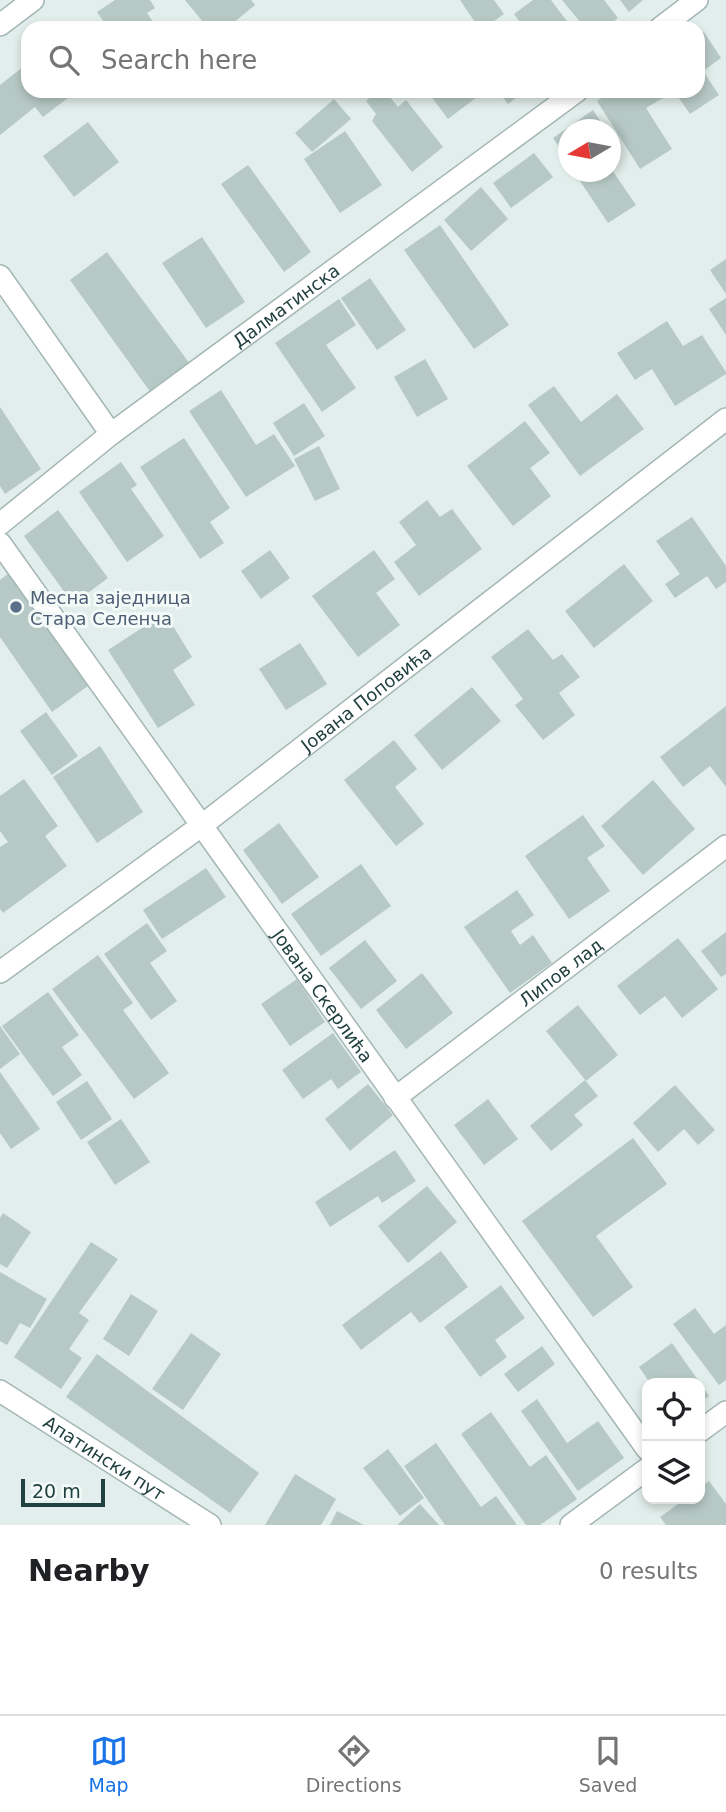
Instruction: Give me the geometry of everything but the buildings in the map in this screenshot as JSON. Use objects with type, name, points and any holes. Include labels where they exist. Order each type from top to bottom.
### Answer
[{"type":"street","points":[[0,25],[33,0]]},
{"type":"street","points":[[669,21],[697,0]]},
{"type":"street","name":"Далматинска","points":[[0,524],[111,434],[567,98]]},
{"type":"street","points":[[0,276],[111,434]]},
{"type":"street","name":"Јована Поповића","points":[[0,972],[201,826],[726,419]]},
{"type":"street","name":"Јована Скерлића","points":[[0,543],[642,1443]]},
{"type":"street","name":"Липов лад","points":[[395,1098],[726,846]]},
{"type":"street","name":"Апатински пут","points":[[0,1391],[209,1525]]},
{"type":"street","points":[[705,1427],[726,1412]]},
{"type":"street","points":[[571,1525],[642,1473]]},
{"type":"place","name":"Месна заједница Стара Селенча","points":[[16,607]]}]
